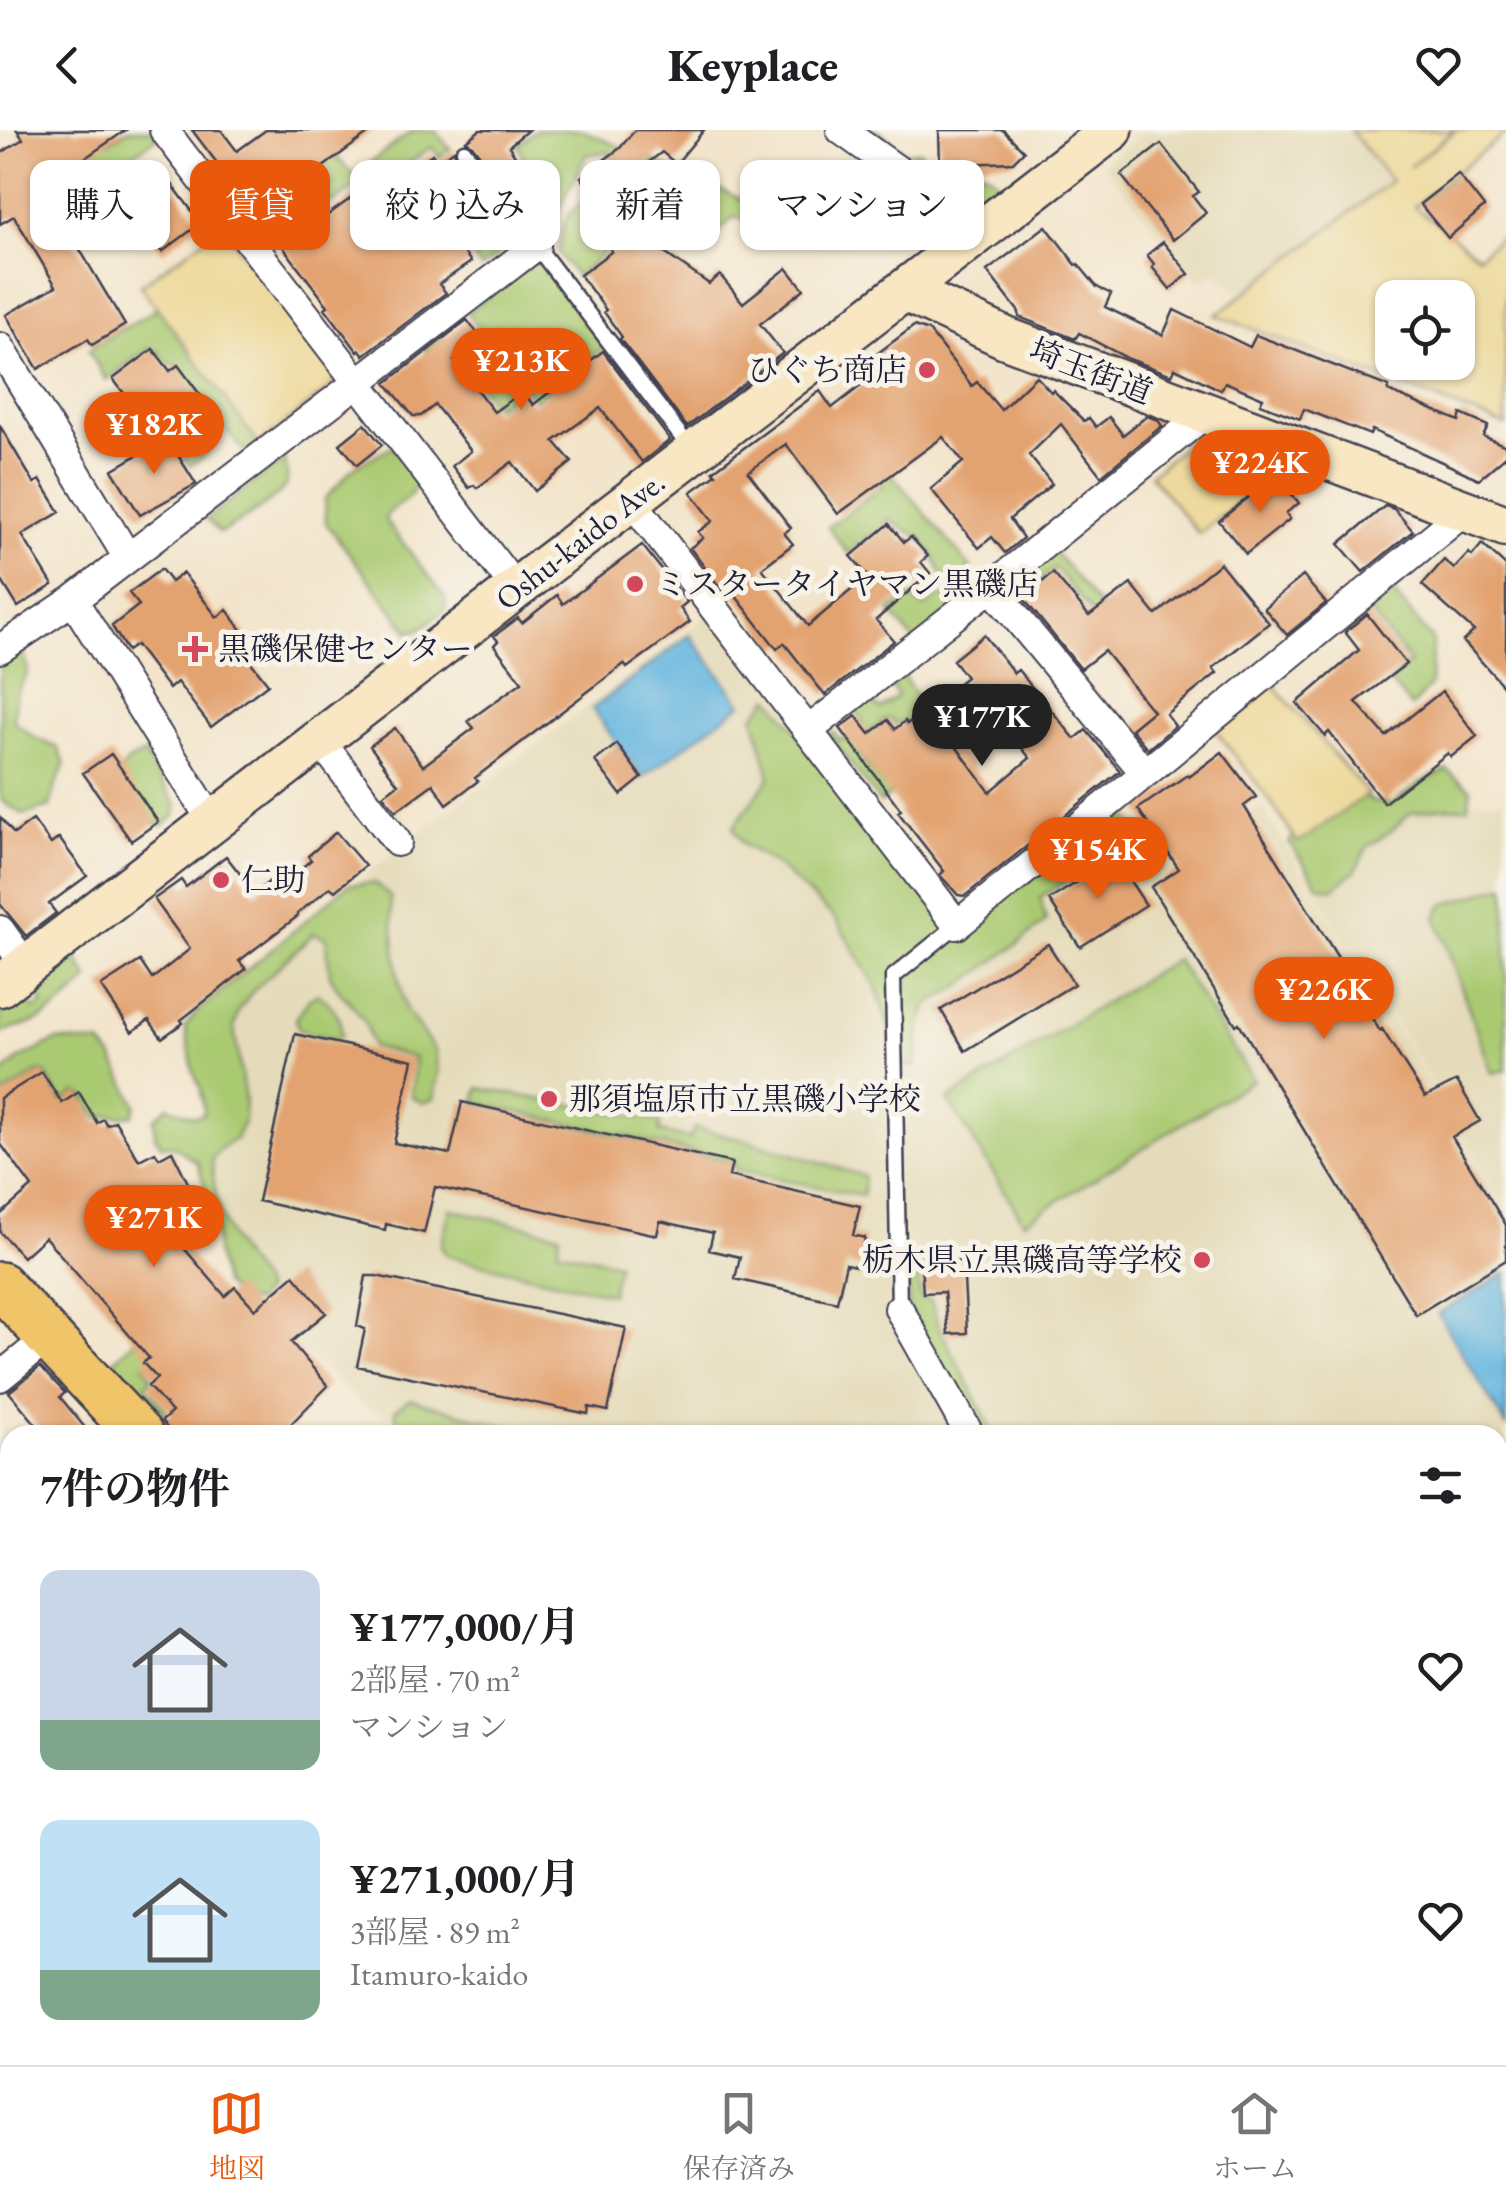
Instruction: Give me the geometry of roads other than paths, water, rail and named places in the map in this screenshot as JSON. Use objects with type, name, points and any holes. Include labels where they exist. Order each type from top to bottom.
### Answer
[{"type":"main road","name":"Oshu-kaido Ave.","points":[[984,228],[1112,130]]},
{"type":"main road","name":"Oshu-kaido Ave.","points":[[13,976],[957,250]]},
{"type":"main road","name":"埼玉街道","points":[[905,291],[1006,338],[1506,526]]},
{"type":"main road","points":[[0,1285],[131,1425]]},
{"type":"street","points":[[842,130],[884,160]]},
{"type":"street","points":[[176,134],[358,384],[516,590]]},
{"type":"street","points":[[2,641],[73,600],[531,250]]},
{"type":"street","points":[[0,347],[128,558]]},
{"type":"street","points":[[809,730],[1205,414]]},
{"type":"street","points":[[631,500],[957,925],[1465,511]]},
{"type":"street","points":[[992,587],[1145,773]]},
{"type":"street","points":[[73,600],[212,821]]},
{"type":"street","points":[[319,739],[396,842]]},
{"type":"street","points":[[0,930],[13,976]]},
{"type":"street","points":[[900,1308],[964,1425]]},
{"type":"street","points":[[0,1378],[48,1338]]},
{"type":"lane","points":[[464,151],[471,160]]},
{"type":"lane","points":[[539,250],[694,452]]},
{"type":"lane","points":[[900,1308],[893,976],[957,925]]},
{"type":"water","points":[[690,635],[742,704],[642,778],[592,709]]},
{"type":"water","points":[[1506,1273],[1506,1425],[1505,1425],[1438,1314]]},
{"type":"place","name":"ひぐち商店","points":[[927,370]]},
{"type":"place","name":"ミスタータイヤマン黒磯店","points":[[635,584]]},
{"type":"place","name":"黒磯保健センター","points":[[195,649]]},
{"type":"place","name":"仁助","points":[[221,880]]},
{"type":"place","name":"那須塩原市立黒磯小学校","points":[[549,1099]]},
{"type":"place","name":"栃木県立黒磯高等学校","points":[[1202,1260]]}]
